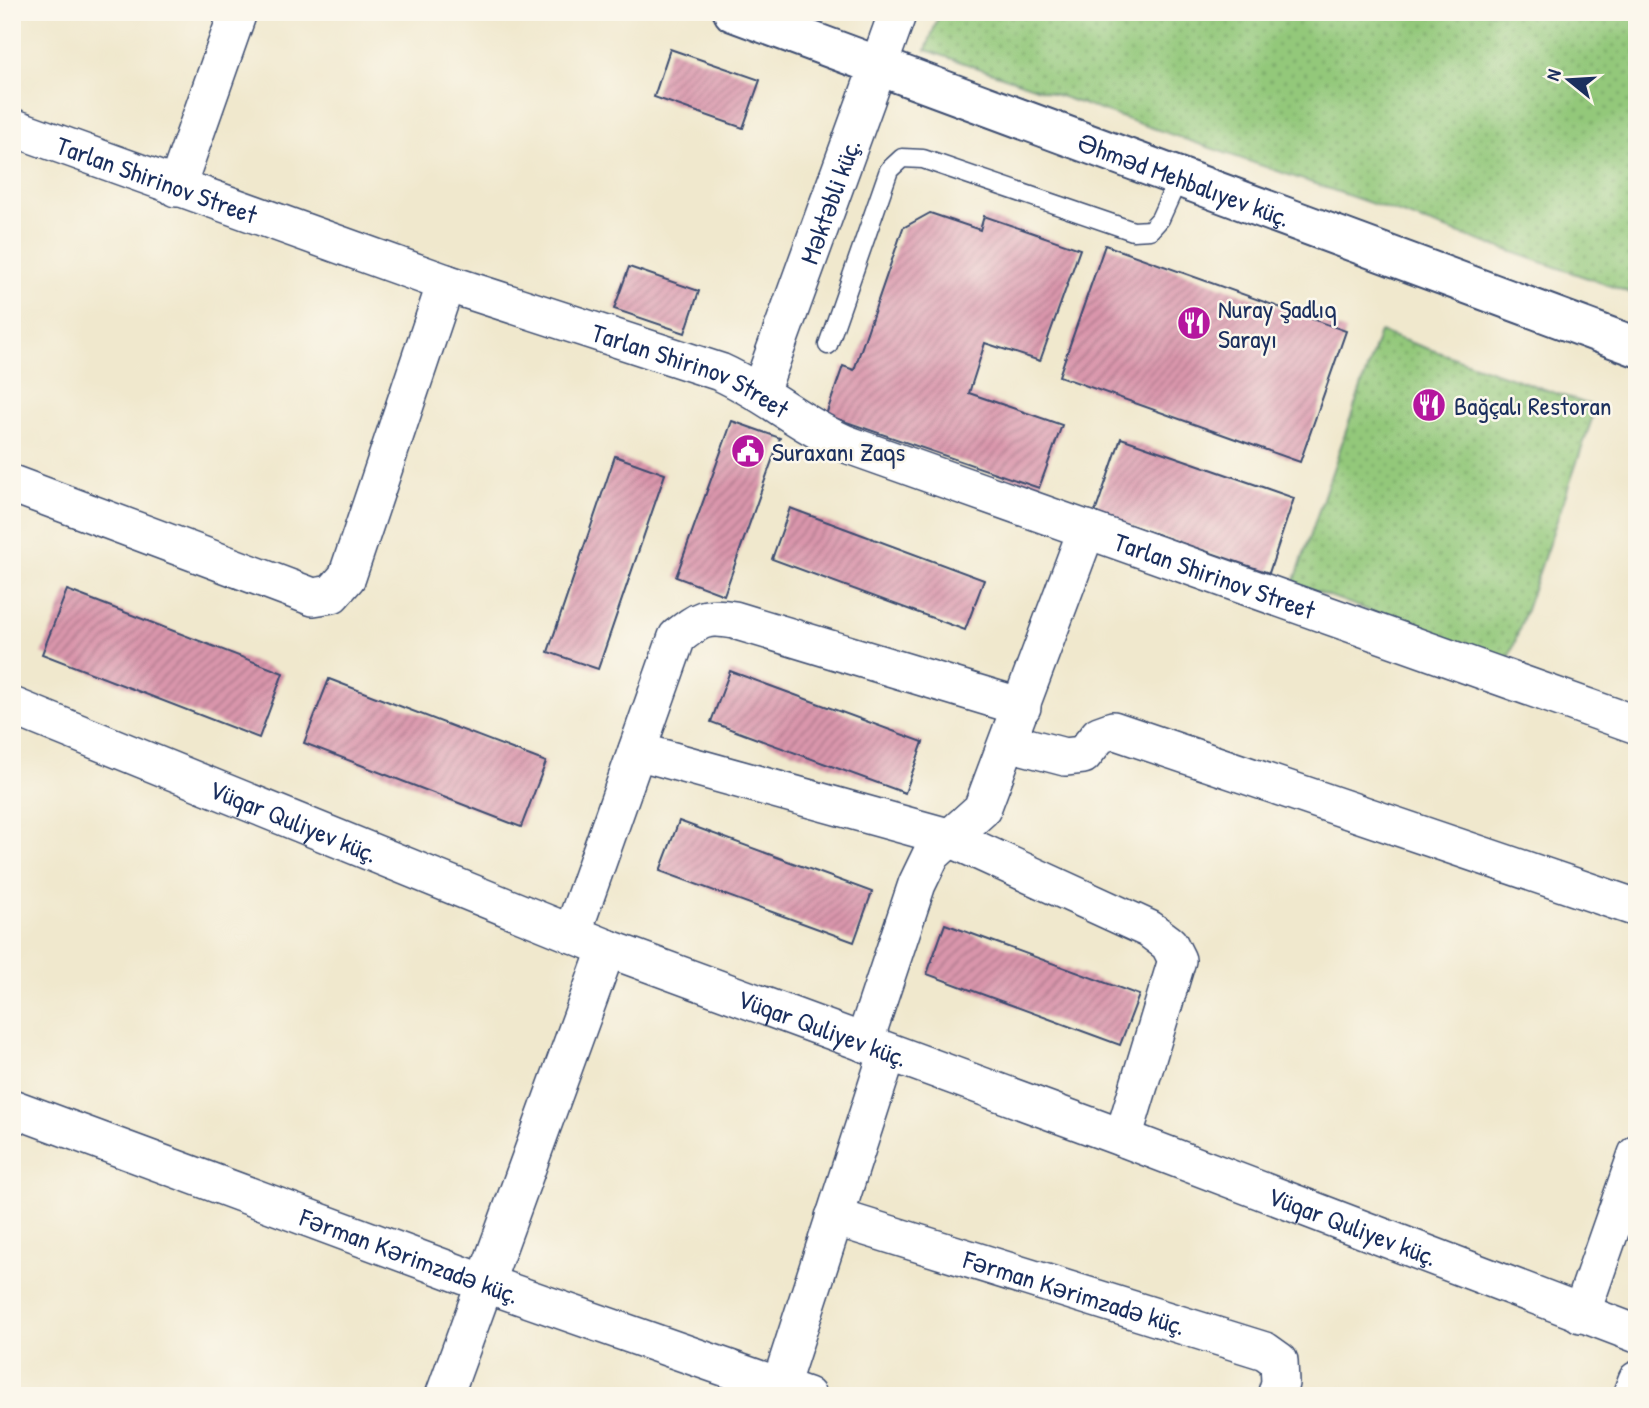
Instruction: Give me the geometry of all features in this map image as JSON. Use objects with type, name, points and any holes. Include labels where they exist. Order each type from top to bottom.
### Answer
[{"type":"street","points":[[176,188],[238,12]]},
{"type":"street","name":"Əhməd Mehbalıyev küç.","points":[[733,12],[1637,346]]},
{"type":"street","name":"Məktəbli küç.","points":[[760,392],[898,12]]},
{"type":"street","name":"Tarlan Shirinov Street","points":[[12,127],[446,283],[720,372],[760,392],[801,422],[846,444],[1637,725]]},
{"type":"street","points":[[12,484],[313,597],[332,594],[347,577],[446,283]]},
{"type":"street","points":[[793,1391],[917,884],[931,855],[948,837],[967,826],[982,809],[1087,529]]},
{"type":"street","points":[[572,934],[677,637],[710,616],[734,620],[1022,707]]},
{"type":"street","name":"Vüqar Quliyev küç.","points":[[12,706],[572,934],[1123,1138],[1637,1334]]},
{"type":"street","points":[[1009,742],[1065,757],[1083,755],[1099,735],[1113,730],[1637,908]]},
{"type":"street","points":[[637,751],[948,837],[1149,929],[1170,944],[1177,960],[1123,1138]]},
{"type":"street","points":[[444,1396],[607,947]]},
{"type":"street","name":"Fərman Kərimzadə küç.","points":[[12,1108],[484,1283],[793,1391]]},
{"type":"street","points":[[1581,1314],[1637,1154]]},
{"type":"street","name":"Fərman Kərimzadə küç.","points":[[834,1217],[1265,1351],[1279,1361],[1280,1383],[1276,1396]]},
{"type":"street","points":[[1631,1396],[1637,1380]]},
{"type":"lane","points":[[828,345],[889,170],[902,158],[923,159],[1133,231],[1150,230],[1160,219],[1179,177]]},
{"type":"green space","points":[[940,12],[1637,12],[1637,295],[926,50]]},
{"type":"green space","points":[[1380,332],[1596,407],[1508,662],[1294,583]]},
{"type":"building","points":[[670,49],[760,80],[743,128],[654,97]]},
{"type":"building","points":[[930,213],[980,230],[984,216],[1080,249],[1040,361],[985,343],[969,393],[1062,425],[1039,488],[826,415],[843,366],[854,370],[903,228]]},
{"type":"building","points":[[1105,245],[1346,331],[1300,462],[1059,376]]},
{"type":"building","points":[[629,267],[699,291],[685,333],[614,309]]},
{"type":"building","points":[[732,421],[780,438],[724,595],[676,577]]},
{"type":"building","points":[[1121,438],[1294,498],[1269,573],[1095,513]]},
{"type":"building","points":[[615,456],[665,474],[598,669],[548,652]]},
{"type":"building","points":[[790,508],[984,580],[965,630],[772,559]]},
{"type":"building","points":[[67,590],[283,673],[259,738],[42,654]]},
{"type":"building","points":[[730,671],[923,742],[905,793],[711,722]]},
{"type":"building","points":[[329,679],[546,762],[521,827],[304,743]]},
{"type":"building","points":[[679,821],[872,892],[854,942],[660,871]]},
{"type":"building","points":[[945,924],[1139,995],[1120,1045],[927,974]]},
{"type":"place","name":"Nuray Şadlıq Sarayı","points":[[1194,323]]},
{"type":"place","name":"Bağçalı Restoran","points":[[1429,405]]},
{"type":"place","name":"Suraxanı Zaqs","points":[[748,451]]}]
